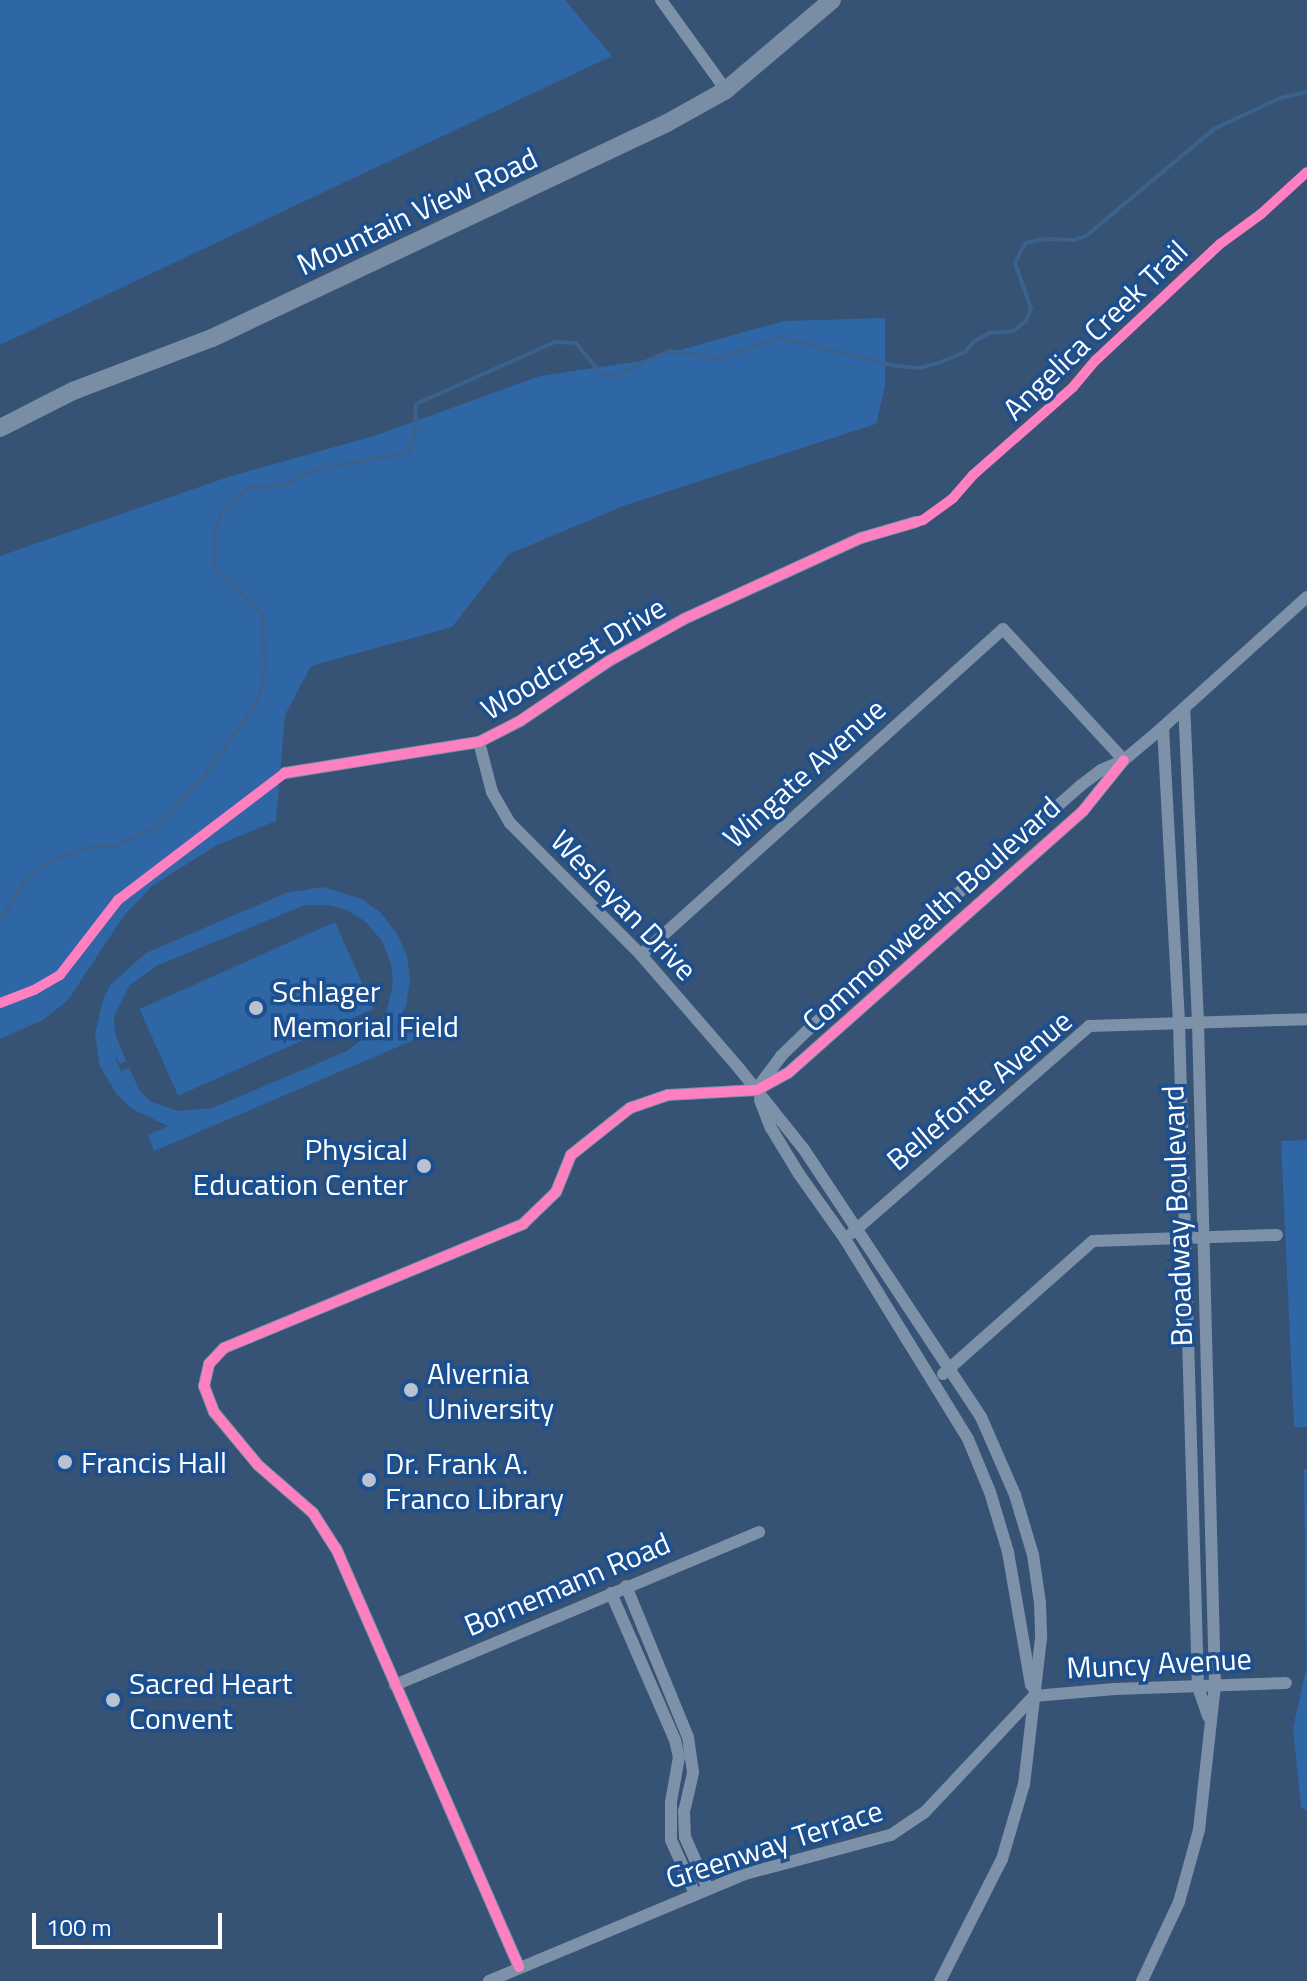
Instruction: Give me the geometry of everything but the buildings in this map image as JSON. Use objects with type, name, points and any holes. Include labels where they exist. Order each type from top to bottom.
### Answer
[{"type":"street","points":[[661,0],[726,90]]},
{"type":"street","name":"Mountain View Road","points":[[0,428],[73,391],[212,338],[623,144],[726,90],[832,0]]},
{"type":"street","name":"Woodcrest Drive","points":[[285,773],[479,742],[520,721],[622,653],[684,619],[861,538],[916,522]]},
{"type":"street","name":"Commonwealth Boulevard","points":[[757,1090],[788,1073],[1083,811],[1124,760],[1307,597]]},
{"type":"street","name":"Wingate Avenue","points":[[641,955],[1003,629],[1124,760]]},
{"type":"street","name":"Broadway Boulevard","points":[[1142,1981],[1179,1902],[1199,1830],[1215,1686],[1198,1023],[1184,708]]},
{"type":"street","name":"Broadway Boulevard","points":[[1163,727],[1179,1023],[1198,1687],[1210,1723]]},
{"type":"street","name":"Wesleyan Drive","points":[[479,742],[492,792],[510,823],[641,955],[757,1090]]},
{"type":"street","name":"Commonwealth Boulevard","points":[[757,1090],[781,1056],[939,910],[1080,786],[1101,770],[1124,760]]},
{"type":"street","name":"Bellefonte Avenue","points":[[845,1239],[1089,1026],[1307,1019]]},
{"type":"street","points":[[519,1967],[329,1537],[313,1513],[258,1465],[214,1412],[207,1401],[204,1376],[209,1364],[224,1348],[523,1224],[556,1192],[571,1155],[630,1108],[668,1095],[757,1090]]},
{"type":"street","points":[[757,1090],[803,1148],[981,1417],[1015,1495],[1033,1555],[1041,1638],[1024,1784],[1002,1859],[940,1981]]},
{"type":"street","points":[[757,1090],[771,1128],[935,1381],[978,1461],[1000,1523],[1034,1696]]},
{"type":"street","points":[[935,1381],[1093,1241],[1277,1235]]},
{"type":"street","name":"Bornemann Road","points":[[395,1685],[759,1532]]},
{"type":"street","points":[[626,1586],[688,1737],[693,1773],[684,1811],[685,1837],[708,1889]]},
{"type":"street","points":[[611,1593],[675,1740],[679,1757],[671,1802],[671,1840],[695,1894]]},
{"type":"street","name":"Muncy Avenue","points":[[1034,1696],[1286,1683]]},
{"type":"street","name":"Greenway Terrace","points":[[489,1981],[753,1871],[891,1835],[912,1823],[1034,1696]]},
{"type":"shaded area","points":[[0,0],[565,0],[612,56],[0,345]]},
{"type":"shaded area","points":[[885,318],[885,387],[876,424],[626,505],[509,554],[452,627],[311,666],[285,715],[276,821],[217,845],[152,886],[123,917],[68,1000],[43,1020],[0,1039],[0,556],[228,477],[377,435],[540,376],[641,361],[784,321]]},
{"type":"shaded area","points":[[323,887],[362,899],[381,913],[398,935],[407,956],[410,980],[406,1005],[396,1029],[414,1022],[421,1037],[154,1151],[148,1135],[168,1126],[132,1109],[117,1095],[100,1066],[95,1034],[110,985],[146,953],[286,893]],"holes":[[[305,905],[328,905],[347,910],[366,922],[382,941],[391,963],[393,983],[387,1010],[378,1027],[347,1051],[212,1108],[179,1111],[151,1102],[140,1091],[129,1068],[122,1071],[123,1076],[114,1054],[120,1064],[126,1061],[115,1033],[114,1016],[130,985],[156,966]]]},
{"type":"shaded area","name":"Schlager Memorial Field","points":[[335,922],[374,1009],[178,1096],[140,1009]]},
{"type":"shaded area","points":[[1307,1140],[1307,1427],[1294,1427],[1281,1141]]},
{"type":"shaded area","points":[[1304,1469],[1307,1469],[1307,1812],[1301,1807],[1293,1728],[1306,1669]]},
{"type":"waterway","points":[[0,920],[25,882],[48,861],[96,846],[115,846],[157,827],[208,771],[251,711],[260,694],[265,666],[262,613],[215,569],[214,537],[222,513],[247,488],[285,484],[315,470],[409,452],[415,429],[416,404],[555,342],[576,343],[602,375],[616,375],[669,351],[719,359],[780,338],[896,366],[920,368],[938,363],[965,352],[973,342],[990,333],[1013,331],[1026,321],[1031,308],[1015,263],[1025,243],[1046,239],[1073,240],[1086,236],[1214,129],[1280,98],[1307,92]]},
{"type":"cycle path","name":"Angelica Creek Trail","points":[[0,1003],[34,990],[60,975],[118,900],[285,773],[479,742],[520,721],[609,661],[684,619],[861,538],[923,520],[953,498],[973,475],[1073,387],[1096,360],[1220,244],[1261,214],[1307,172]]},
{"type":"cycle path","points":[[519,1967],[336,1549],[313,1513],[258,1465],[214,1412],[204,1386],[209,1364],[224,1348],[523,1224],[556,1192],[571,1155],[630,1108],[668,1095],[757,1090],[788,1073],[1083,811],[1124,760]]},
{"type":"place","name":"Schlager Memorial Field","points":[[256,1008]]},
{"type":"place","name":"Physical Education Center","points":[[424,1166]]},
{"type":"place","name":"Alvernia University","points":[[411,1390]]},
{"type":"place","name":"Francis Hall","points":[[65,1462]]},
{"type":"place","name":"Dr. Frank A. Franco Library","points":[[369,1480]]},
{"type":"place","name":"Sacred Heart Convent","points":[[113,1700]]}]
